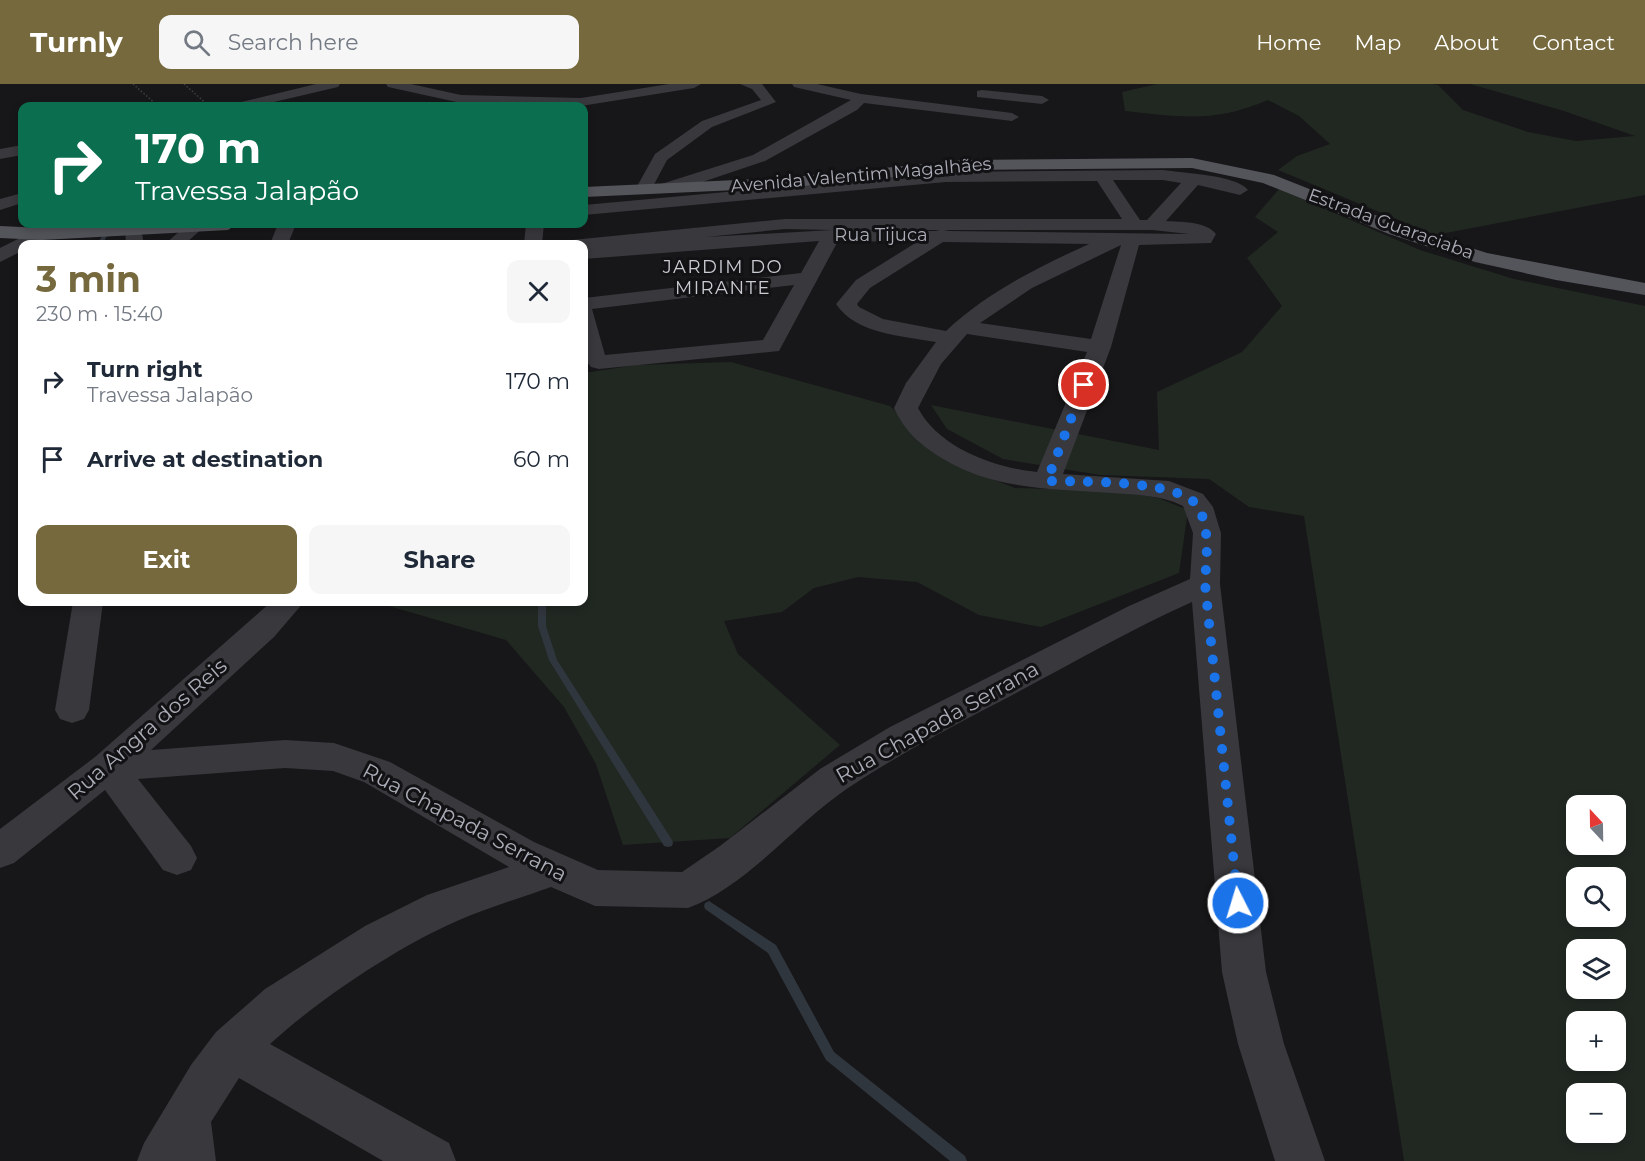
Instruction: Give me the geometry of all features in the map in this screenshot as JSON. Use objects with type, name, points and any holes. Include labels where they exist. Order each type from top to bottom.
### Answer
[{"type":"main road","name":"Avenida Valentim Magalhães","points":[[588,192],[639,197],[664,189],[783,183],[930,166],[1123,162],[1206,165],[1280,183]]},
{"type":"main road","name":"Estrada Guaraciaba","points":[[1280,183],[1434,243],[1556,274],[1645,289]]},
{"type":"main road","points":[[4,231],[143,231],[170,228]]},
{"type":"street","points":[[259,102],[333,84]]},
{"type":"street","points":[[393,84],[461,99],[571,102],[694,84]]},
{"type":"street","points":[[799,84],[830,86],[861,98],[1012,117]]},
{"type":"street","points":[[752,85],[774,85]]},
{"type":"street","points":[[639,237],[639,197],[661,158],[706,124],[769,102],[752,85]]},
{"type":"street","points":[[966,92],[1042,100]]},
{"type":"street","points":[[664,189],[759,158],[852,107],[861,98]]},
{"type":"street","points":[[0,154],[18,157]]},
{"type":"street","points":[[588,209],[639,197],[821,190],[918,179],[1014,176],[1163,175],[1195,178],[1240,190]]},
{"type":"street","points":[[1014,176],[1031,226]]},
{"type":"street","points":[[1047,481],[1100,347],[1135,232],[1102,176]]},
{"type":"street","points":[[1195,178],[1135,232],[1096,247],[1002,295],[955,332],[912,394],[906,408],[914,424],[925,436],[960,458],[1009,477],[1169,489],[1193,500],[1199,507],[1206,533],[1205,584],[1215,659],[1244,972],[1254,1023],[1269,1078],[1300,1161]]},
{"type":"street","points":[[918,179],[934,230]]},
{"type":"street","points":[[0,188],[18,183]]},
{"type":"street","points":[[588,331],[594,357],[598,362],[771,346],[807,278],[829,229],[821,190]]},
{"type":"street","points":[[0,205],[18,199]]},
{"type":"street","points":[[588,243],[749,226],[829,229]]},
{"type":"street","points":[[1100,347],[873,323],[856,316],[848,310],[846,303],[863,284],[934,230],[1031,226],[1135,232]]},
{"type":"street","points":[[179,240],[193,228]]},
{"type":"street","name":"Rua Tijuca","points":[[588,253],[829,229],[1135,232],[1190,228],[1207,234],[1204,238],[1178,240],[1135,232]]},
{"type":"street","points":[[31,240],[48,231]]},
{"type":"street","points":[[0,256],[18,247]]},
{"type":"street","points":[[588,304],[807,278]]},
{"type":"street","name":"Rua Chapada Serrana","points":[[108,767],[285,754],[334,757],[377,772],[520,854],[595,888],[688,890],[734,858],[833,779],[883,749],[1130,618],[1205,584]]},
{"type":"street","points":[[72,710],[87,606]]},
{"type":"street","name":"Rua Angra dos Reis","points":[[0,851],[108,767],[263,629],[285,606]]},
{"type":"street","points":[[108,767],[177,858]]},
{"type":"street","points":[[162,1161],[189,1140],[232,1048],[281,1004],[380,940],[442,908],[554,869]]},
{"type":"street","points":[[232,1048],[431,1161]]},
{"type":"path","points":[[133,84],[153,102]]},
{"type":"path","points":[[184,84],[204,102]]},
{"type":"shaded area","points":[[1157,84],[1432,84],[1438,85],[1463,110],[1528,132],[1576,141],[1635,136],[1564,111],[1470,84],[1645,84],[1645,195],[1435,235],[1278,170],[1297,156],[1330,144],[1299,116],[1268,100],[1214,115],[1180,116],[1125,111],[1122,92]]},
{"type":"shaded area","points":[[1279,189],[1420,250],[1514,279],[1645,306],[1645,1161],[1404,1161],[1304,516],[1249,507],[1209,479],[1100,475],[1003,459],[947,429],[931,405],[1159,450],[1157,392],[1242,352],[1282,306],[1247,258],[1278,232],[1255,217]]},
{"type":"shaded area","points":[[731,362],[890,406],[934,450],[964,468],[1015,488],[1122,491],[1158,498],[1188,510],[1179,573],[1041,627],[979,615],[917,582],[858,577],[814,588],[782,612],[724,621],[738,654],[840,745],[730,838],[623,845],[596,764],[564,707],[506,640],[389,606],[588,606],[588,372],[636,365]]},
{"type":"waterway","points":[[102,240],[106,235]]},
{"type":"waterway","points":[[542,606],[542,626],[553,660],[668,843]]},
{"type":"waterway","points":[[709,906],[772,949],[830,1056],[960,1161]]},
{"type":"district","name":"JARDIM DO MIRANTE","points":[[723,277]]},
{"type":"route","points":[[1084,385],[1047,481],[1169,489],[1193,500],[1199,507],[1203,520],[1206,533],[1205,584],[1238,903]]}]
